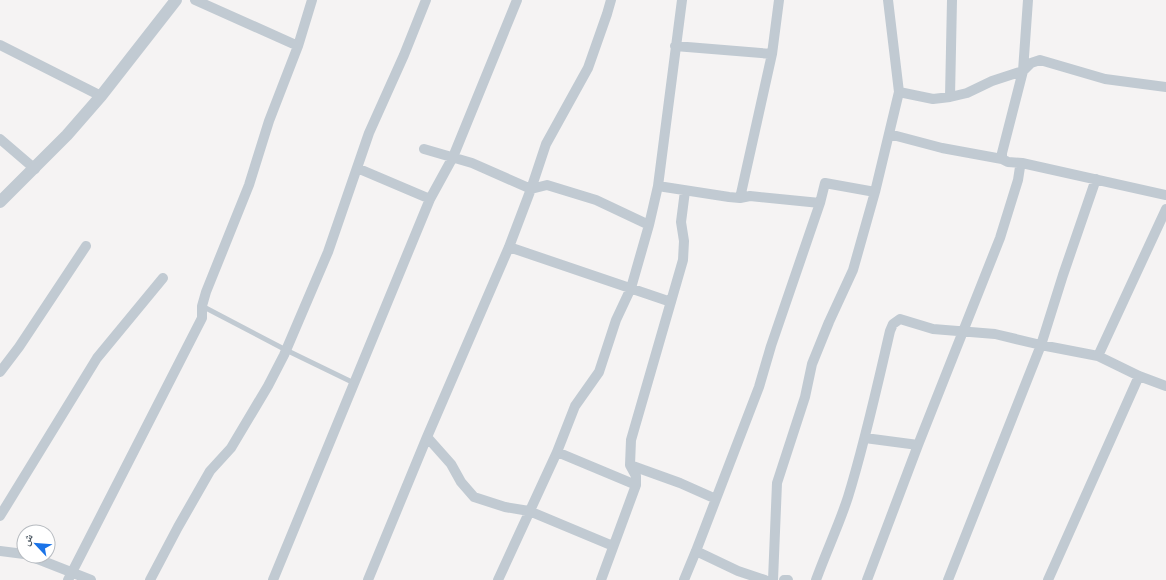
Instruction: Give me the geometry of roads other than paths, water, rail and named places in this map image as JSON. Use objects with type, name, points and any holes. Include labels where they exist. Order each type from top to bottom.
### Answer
[{"type":"street","points":[[0,202],[34,169],[101,96],[176,0]]},
{"type":"street","points":[[195,0],[298,46]]},
{"type":"street","points":[[70,577],[118,480],[202,318],[202,306],[206,292],[249,185],[269,121],[298,46],[312,0]]},
{"type":"street","points":[[150,580],[165,550],[210,471],[231,448],[268,386],[286,350],[328,252],[369,133],[404,55],[426,0]]},
{"type":"street","points":[[273,580],[430,199],[452,157],[517,0]]},
{"type":"street","points":[[368,580],[427,437],[509,247],[532,189],[546,144],[588,68],[611,0]]},
{"type":"street","points":[[498,580],[557,452],[576,406],[599,372],[616,320],[631,288],[658,186],[682,0]]},
{"type":"street","points":[[740,198],[772,54],[779,0]]},
{"type":"street","points":[[773,580],[777,483],[806,397],[812,364],[829,322],[853,270],[875,192],[899,92],[888,0]]},
{"type":"street","points":[[950,97],[952,0]]},
{"type":"street","points":[[1002,159],[1002,153],[1023,71],[1028,0]]},
{"type":"street","points":[[0,44],[101,96]]},
{"type":"street","points":[[675,46],[772,54]]},
{"type":"street","points":[[899,92],[933,99],[950,97],[967,93],[992,80],[1023,71],[1031,63],[1040,60],[1105,79],[1166,87]]},
{"type":"street","points":[[889,134],[942,148],[1002,159],[1008,162],[1022,163],[1166,195]]},
{"type":"street","points":[[0,139],[34,169]]},
{"type":"street","points":[[424,149],[472,164],[532,189],[547,185],[596,200],[649,224]]},
{"type":"street","points":[[866,580],[1000,238],[1022,163]]},
{"type":"street","points":[[357,168],[430,199]]},
{"type":"street","points":[[948,580],[1041,345],[1096,179]]},
{"type":"street","points":[[684,580],[759,387],[771,346],[820,203],[825,183],[875,192]]},
{"type":"street","points":[[658,186],[717,196],[740,198],[750,196],[820,203]]},
{"type":"street","points":[[601,580],[636,485],[636,476],[630,465],[631,440],[683,260],[684,241],[681,222],[686,191]]},
{"type":"street","points":[[1098,356],[1166,209]]},
{"type":"street","points":[[0,372],[19,347],[86,246]]},
{"type":"street","points":[[509,247],[671,302]]},
{"type":"street","points":[[0,516],[97,358],[163,278]]},
{"type":"street","points":[[816,580],[847,498],[865,438],[890,331],[894,324],[900,320],[933,329],[995,334],[1098,356],[1139,376],[1166,386]]},
{"type":"street","points":[[1048,580],[1139,376]]},
{"type":"street","points":[[427,437],[451,464],[461,482],[474,497],[505,507],[529,511],[613,546]]},
{"type":"street","points":[[865,438],[918,445]]},
{"type":"street","points":[[557,452],[636,485]]},
{"type":"street","points":[[630,465],[680,483],[716,499]]},
{"type":"street","points":[[0,551],[16,553]]},
{"type":"street","points":[[696,551],[738,571],[765,580]]},
{"type":"street","points":[[45,564],[70,577],[91,580]]},
{"type":"lane","points":[[202,306],[286,350],[354,383]]}]
